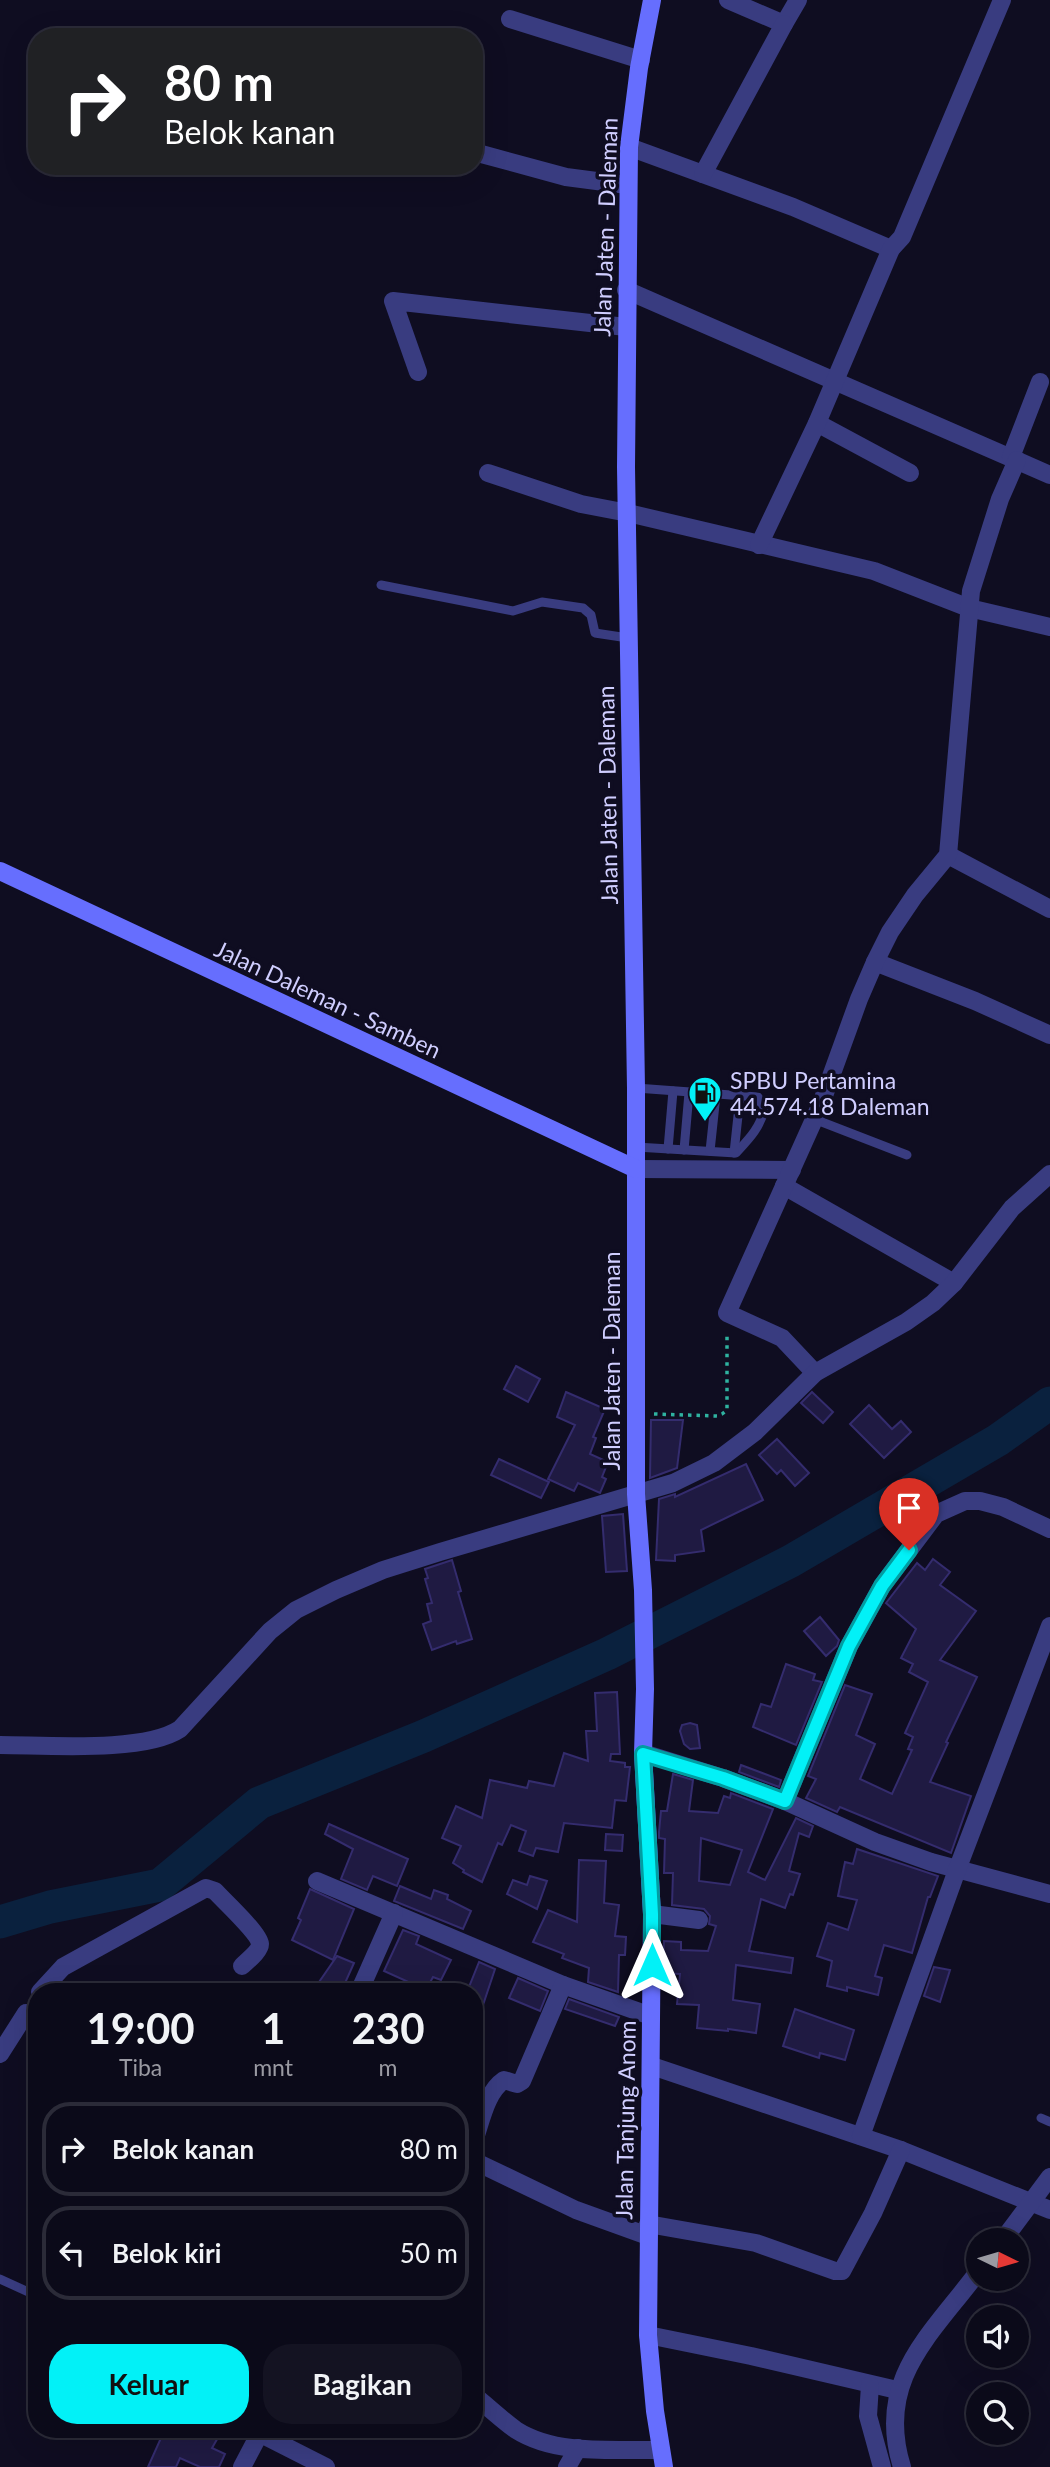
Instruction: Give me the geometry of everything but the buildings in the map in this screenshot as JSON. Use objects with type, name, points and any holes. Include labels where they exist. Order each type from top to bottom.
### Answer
[{"type":"main road","name":"Jalan Jaten - Daleman","points":[[645,1689],[634,1414],[636,1088],[628,638],[626,290],[629,148],[652,0]]},
{"type":"main road","name":"Jalan Daleman - Samben","points":[[0,872],[636,1169]]},
{"type":"main road","name":"Jalan Tanjung Anom","points":[[645,1689],[643,1754],[652,1914],[648,2335],[662,2458]]},
{"type":"street","points":[[728,0],[784,24]]},
{"type":"street","points":[[703,174],[798,0]]},
{"type":"street","points":[[759,545],[817,423],[891,249],[902,237],[1002,0]]},
{"type":"street","points":[[510,19],[641,60]]},
{"type":"street","points":[[629,148],[793,207],[891,249]]},
{"type":"street","points":[[483,154],[566,177],[627,185]]},
{"type":"street","points":[[626,290],[1050,475]]},
{"type":"street","points":[[418,372],[393,301],[626,327]]},
{"type":"street","points":[[815,1373],[782,1338],[727,1313],[814,1119],[875,962],[890,932],[915,895],[948,855],[971,590],[1040,383]]},
{"type":"street","points":[[817,423],[910,473]]},
{"type":"street","points":[[488,473],[580,504],[874,571],[969,608],[1050,627]]},
{"type":"street","points":[[948,855],[1050,908]]},
{"type":"street","points":[[875,962],[975,1001],[1050,1035]]},
{"type":"street","points":[[636,1169],[788,1178],[949,1280]]},
{"type":"street","points":[[0,1745],[127,1744],[162,1738],[180,1729],[270,1631],[296,1610],[336,1590],[428,1555],[673,1482],[714,1464],[755,1432],[815,1373],[906,1322],[933,1303],[949,1280],[1006,1215],[1050,1174]]},
{"type":"street","points":[[785,1801],[849,1646],[882,1586],[936,1514],[965,1501],[980,1501],[1003,1507],[1050,1529]]},
{"type":"street","points":[[861,2136],[957,1870],[1050,1626]]},
{"type":"street","points":[[643,1754],[723,1778],[785,1801],[875,1842],[957,1870],[1050,1894]]},
{"type":"street","points":[[317,1881],[563,1985],[651,2017]]},
{"type":"street","points":[[48,1983],[63,1967],[206,1888],[215,1891],[257,1938],[259,1948],[242,1966]]},
{"type":"street","points":[[363,1983],[394,1913]]},
{"type":"street","points":[[652,1914],[699,1920]]},
{"type":"street","points":[[483,2115],[498,2084],[503,2081],[517,2084],[522,2081],[563,1985]]},
{"type":"street","points":[[0,2054],[28,2020]]},
{"type":"street","points":[[652,2066],[901,2150],[1050,2210]]},
{"type":"street","points":[[483,2165],[576,2210],[648,2230],[757,2243],[835,2271],[842,2271],[873,2213],[901,2150]]},
{"type":"street","points":[[1010,2228],[1027,2199],[1050,2177]]},
{"type":"street","points":[[882,2467],[868,2416],[884,2387],[909,2364],[966,2288]]},
{"type":"street","points":[[648,2335],[884,2387]]},
{"type":"street","points":[[884,2387],[902,2467]]},
{"type":"street","points":[[483,2402],[517,2430],[548,2443],[662,2458]]},
{"type":"street","points":[[242,2467],[254,2438]]},
{"type":"street","points":[[272,2438],[326,2467]]},
{"type":"street","points":[[566,2467],[579,2448]]},
{"type":"lane","points":[[381,585],[513,611],[542,602],[583,608],[591,615],[595,633],[628,638]]},
{"type":"lane","points":[[636,1088],[758,1097],[764,1109],[760,1127],[744,1142],[738,1152],[636,1147]]},
{"type":"lane","points":[[668,1149],[673,1091]]},
{"type":"lane","points":[[684,1150],[689,1093]]},
{"type":"lane","points":[[710,1151],[716,1095]]},
{"type":"lane","points":[[734,1153],[740,1097]]},
{"type":"lane","points":[[814,1119],[907,1155]]},
{"type":"lane","points":[[0,2279],[28,2292]]},
{"type":"path","points":[[634,1414],[716,1416],[727,1410],[727,1313]]},
{"type":"waterway","points":[[0,1922],[50,1907],[160,1885],[259,1803],[424,1736],[607,1654],[791,1561],[998,1440],[1050,1403]]},
{"type":"place","name":"SPBU Pertamina 44.574.18 Daleman","points":[[705,1123]]},
{"type":"route","points":[[652,1965],[652,1914],[643,1754],[723,1778],[785,1801],[849,1646],[882,1586],[909,1550]]}]
